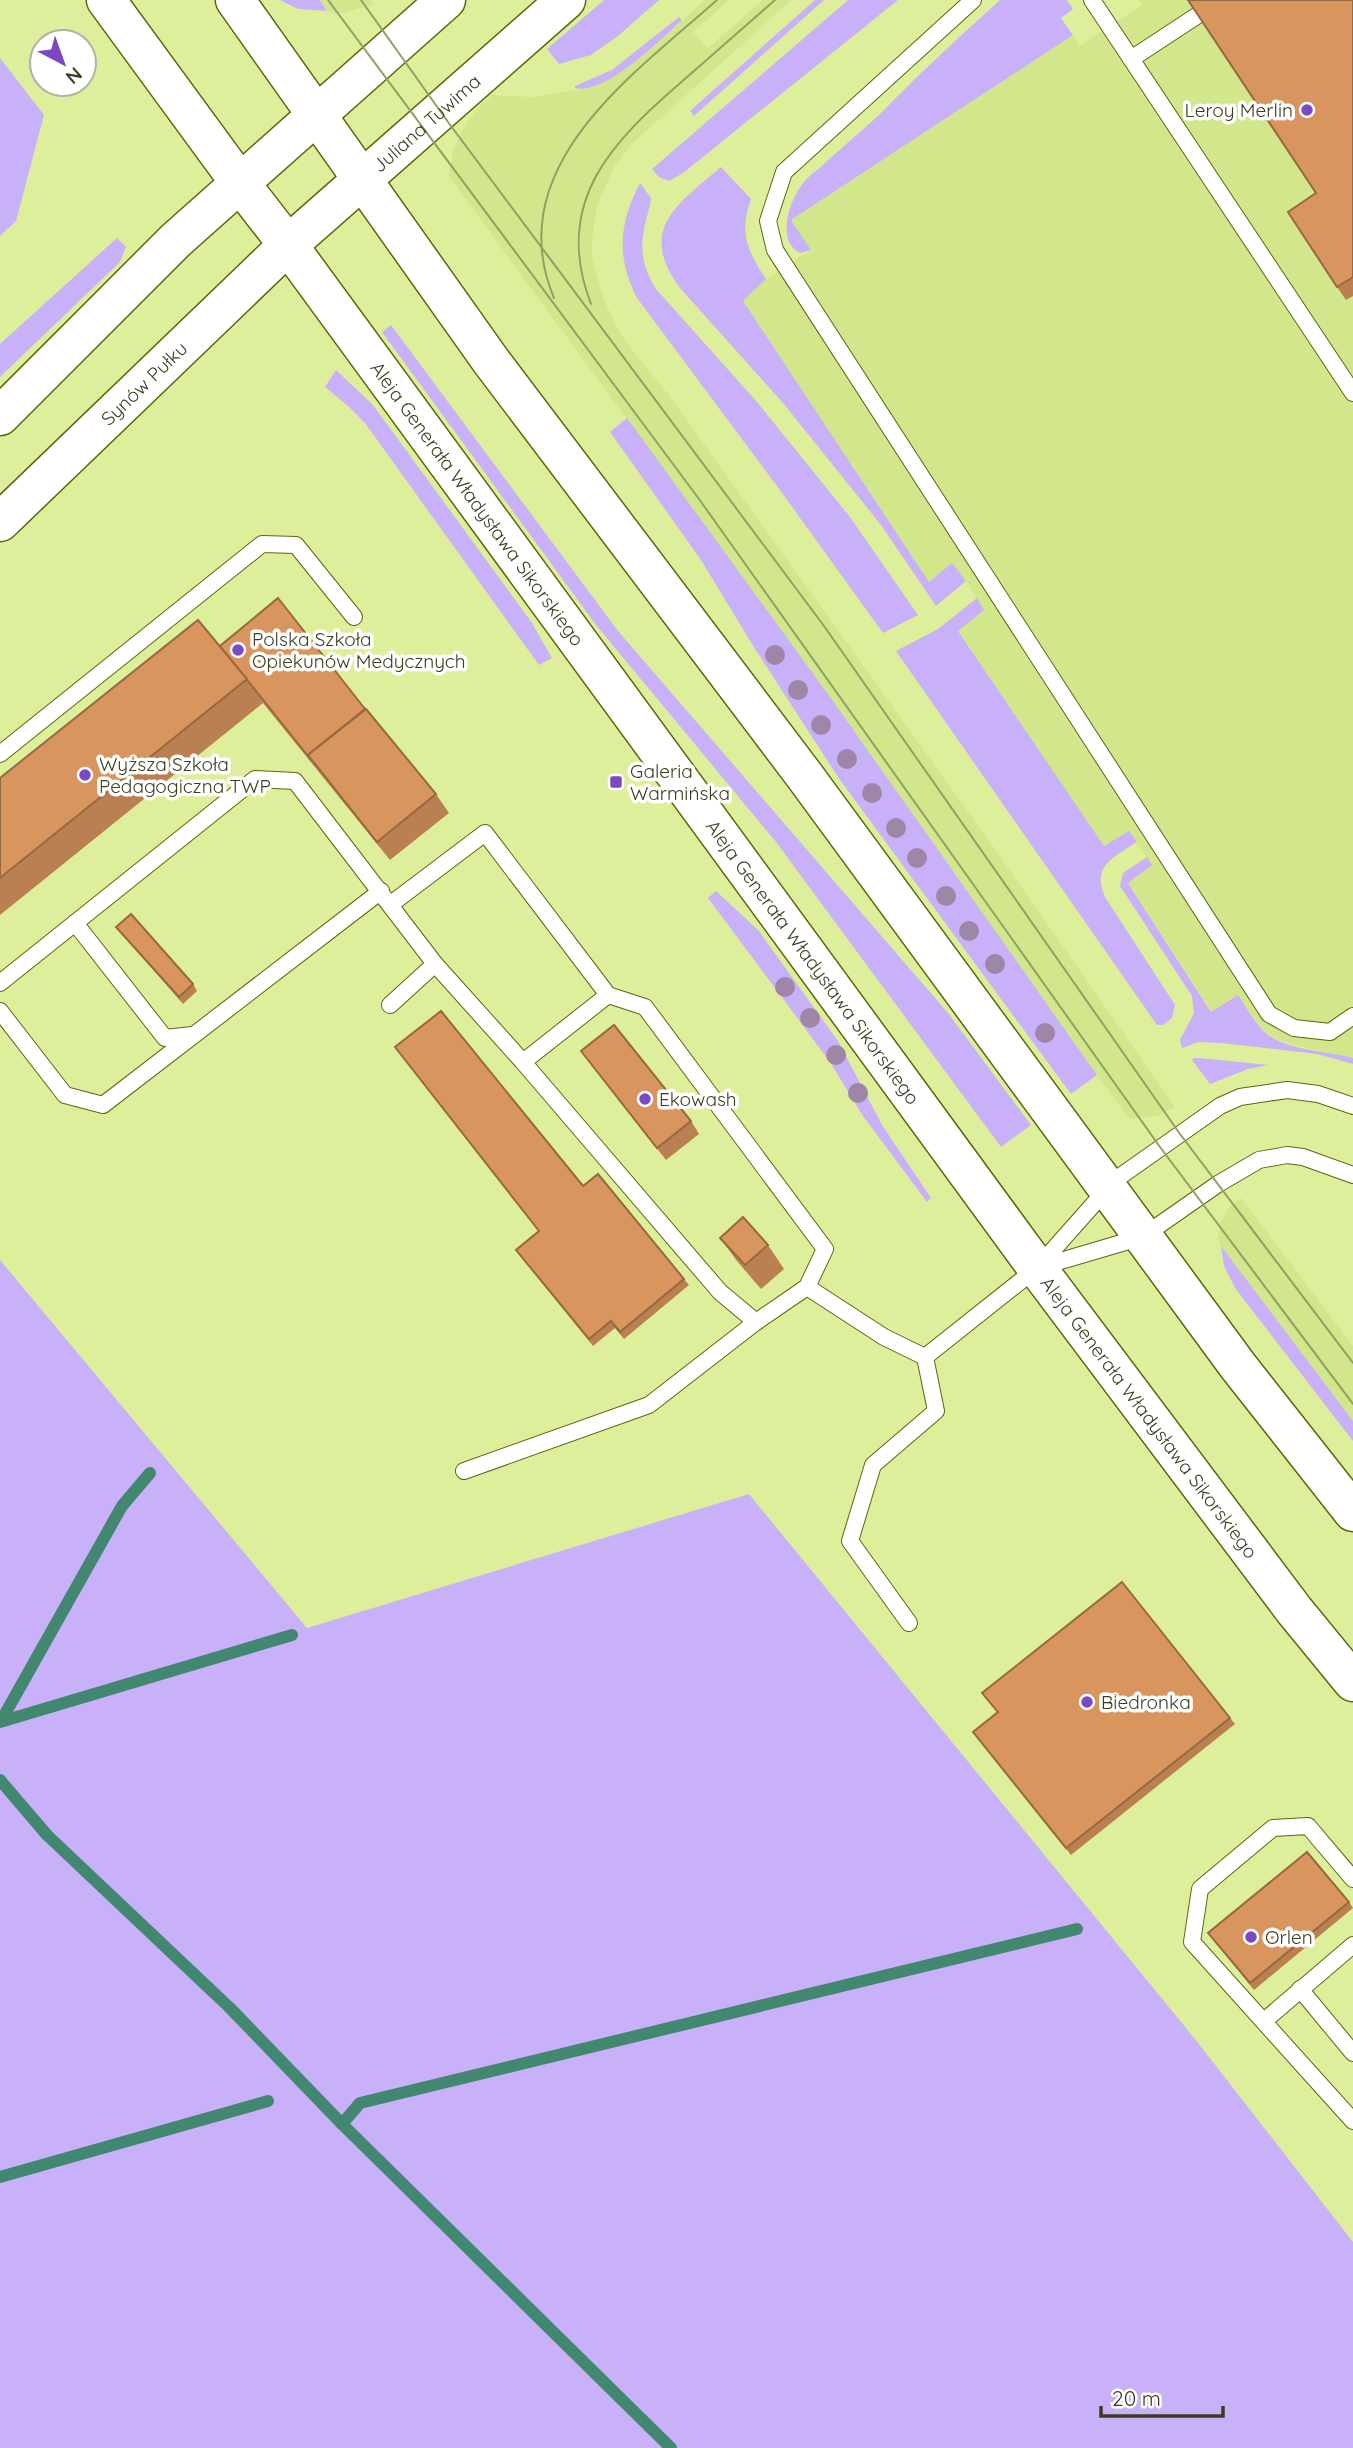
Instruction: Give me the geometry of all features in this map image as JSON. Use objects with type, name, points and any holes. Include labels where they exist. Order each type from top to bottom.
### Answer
[{"type":"main road","name":"Aleja Generała Władysława Sikorskiego","points":[[106,0],[1037,1268],[1294,1610],[1353,1682]]},
{"type":"main road","points":[[235,0],[491,361],[804,775],[1238,1366],[1353,1512]]},
{"type":"main road","points":[[0,416],[162,253],[446,0]]},
{"type":"main road","name":"Juliana Tuwima","points":[[288,245],[566,0]]},
{"type":"main road","name":"Synów Pułku","points":[[0,522],[288,245]]},
{"type":"lane","points":[[973,0],[784,172],[768,221],[775,250],[1269,1014],[1294,1028],[1330,1032],[1353,1016]]},
{"type":"lane","points":[[1091,0],[1353,393]]},
{"type":"lane","points":[[1131,59],[1198,15]]},
{"type":"lane","points":[[0,754],[262,544],[296,545],[354,617]]},
{"type":"lane","points":[[0,983],[255,779],[295,781],[435,964],[523,1062],[719,1292],[756,1322]]},
{"type":"lane","points":[[391,904],[485,833],[608,995],[645,1007],[825,1249],[807,1287],[756,1322],[649,1405],[464,1471]]},
{"type":"lane","points":[[0,1011],[65,1095],[103,1105],[380,891]]},
{"type":"lane","points":[[75,923],[165,1038],[192,1035]]},
{"type":"lane","points":[[390,1005],[435,964]]},
{"type":"lane","points":[[523,1062],[608,995]]},
{"type":"lane","points":[[925,1357],[1037,1268],[1106,1188],[1220,1106],[1240,1097],[1287,1090],[1318,1094],[1353,1106]]},
{"type":"lane","points":[[1037,1268],[1142,1237],[1218,1184],[1259,1160],[1287,1155],[1312,1159],[1353,1175]]},
{"type":"lane","points":[[807,1287],[884,1337],[925,1357]]},
{"type":"lane","points":[[909,1623],[850,1541],[873,1465],[936,1411],[925,1357]]},
{"type":"lane","points":[[1353,1879],[1308,1826],[1273,1828],[1200,1889],[1192,1942],[1353,2120]]},
{"type":"lane","points":[[1264,2021],[1351,1950]]},
{"type":"lane","points":[[1300,1989],[1353,2053]]},
{"type":"shaded area","points":[[280,0],[320,0],[327,11],[298,9]]},
{"type":"shaded area","points":[[320,0],[370,0],[374,4],[344,13],[329,13]]},
{"type":"shaded area","points":[[604,0],[659,0],[618,36],[591,55],[559,64],[547,49]]},
{"type":"shaded area","points":[[705,0],[729,0],[693,32],[708,48],[763,0],[791,0],[632,144],[614,166],[597,206],[592,240],[592,259],[604,300],[619,331],[635,354],[668,394],[992,845],[1175,1107],[1157,1116],[1130,1119],[833,701],[449,176],[453,151],[463,129],[477,109],[492,95],[533,97],[581,89],[601,82],[644,55]]},
{"type":"shaded area","points":[[815,0],[824,0],[694,116],[690,111]]},
{"type":"shaded area","points":[[848,0],[898,0],[683,173],[669,181],[659,177],[652,169]]},
{"type":"shaded area","points":[[1000,0],[1067,0],[1073,9],[1061,18],[1073,35],[791,220],[811,250],[800,253],[788,240],[787,221],[792,202],[803,183]]},
{"type":"shaded area","points":[[1139,0],[1353,0],[1353,1058],[1294,1045],[1272,1037],[1259,1025],[1238,996],[1212,1012],[1128,882],[1152,865],[1129,831],[1104,847],[958,630],[984,610],[966,581],[952,564],[929,583],[743,301],[766,279],[811,250],[791,220],[1073,35],[1079,46],[1142,5]]},
{"type":"shaded area","points":[[679,17],[682,20],[661,40],[616,75],[587,88],[575,88],[612,70]]},
{"type":"shaded area","points":[[0,58],[28,94],[28,98],[44,115],[16,221],[0,236]]},
{"type":"shaded area","points":[[721,167],[751,199],[745,232],[754,259],[766,279],[743,301],[929,582],[952,563],[966,581],[936,606],[881,525],[783,403],[680,288],[667,267],[662,249],[663,233],[668,219],[691,193]]},
{"type":"shaded area","points":[[640,183],[651,198],[642,250],[645,266],[656,289],[757,402],[850,517],[918,615],[883,633],[637,298],[626,268],[623,240],[628,212]]},
{"type":"shaded area","points":[[117,238],[126,247],[120,262],[0,377],[0,344]]},
{"type":"shaded area","points":[[391,325],[618,631],[948,1013],[1031,1125],[1001,1147],[776,842],[596,625],[382,332]]},
{"type":"shaded area","points":[[336,370],[372,404],[532,623],[552,658],[539,665],[365,423],[325,387]]},
{"type":"shaded area","points":[[627,418],[833,701],[1097,1075],[1071,1094],[840,780],[701,560],[610,432]]},
{"type":"shaded area","points":[[977,598],[984,610],[958,631],[1104,846],[1129,831],[1137,842],[1107,863],[1101,877],[1101,886],[1105,897],[1175,1005],[1172,1018],[1163,1025],[1157,1025],[896,651],[938,629]]},
{"type":"shaded area","points":[[1147,857],[1152,865],[1128,883],[1211,1012],[1238,995],[1268,1035],[1298,1047],[1353,1058],[1353,1064],[1317,1054],[1221,1043],[1198,1042],[1182,1048],[1180,1040],[1194,1013],[1192,996],[1120,886],[1123,873]]},
{"type":"shaded area","points":[[716,891],[758,930],[838,1041],[882,1125],[931,1198],[927,1202],[863,1116],[830,1062],[708,898]]},
{"type":"shaded area","points":[[1194,1058],[1269,1065],[1248,1069],[1210,1084],[1192,1060]]},
{"type":"shaded area","points":[[1241,1198],[1353,1346],[1353,1421],[1221,1246],[1218,1238],[1220,1224],[1229,1207]]},
{"type":"shaded area","points":[[1221,1246],[1353,1421],[1353,1441],[1235,1288],[1224,1266]]},
{"type":"shaded area","points":[[0,1260],[307,1628],[749,1494],[1195,2039],[1353,2242],[1353,2448],[0,2448]]},
{"type":"building","name":"Leroy Merlin","points":[[1188,0],[1353,0],[1353,277],[1337,287],[1288,212],[1316,193]]},
{"type":"building","name":"Polska Szkoła Opiekunów Medycznych","points":[[278,598],[365,709],[308,755],[312,761],[220,646]]},
{"type":"building","points":[[198,620],[247,679],[0,878],[0,778]]},
{"type":"building","points":[[366,709],[436,794],[377,842],[308,755]]},
{"type":"building","points":[[131,914],[193,984],[179,997],[116,927]]},
{"type":"building","points":[[441,1011],[583,1186],[598,1174],[684,1279],[620,1332],[611,1321],[589,1339],[516,1250],[539,1231],[395,1047]]},
{"type":"building","name":"Ekowash","points":[[614,1025],[691,1121],[657,1148],[581,1051]]},
{"type":"building","points":[[743,1217],[768,1245],[745,1265],[720,1238]]},
{"type":"building","points":[[1122,1582],[1230,1718],[1066,1848],[973,1732],[998,1712],[982,1693]]},
{"type":"building","points":[[1307,1852],[1349,1902],[1250,1983],[1208,1933]]},
{"type":"waterway","points":[[1,1721],[122,1506],[150,1473]]},
{"type":"waterway","points":[[0,1722],[292,1635]]},
{"type":"waterway","points":[[0,1780],[47,1835],[230,2008],[342,2124],[671,2448]]},
{"type":"waterway","points":[[342,2124],[360,2103],[1077,1929]]},
{"type":"waterway","points":[[0,2177],[268,2101]]},
{"type":"tram line","points":[[328,0],[699,499],[1160,1147],[1353,1404]]},
{"type":"tram line","points":[[361,0],[448,122],[824,626],[1180,1134],[1353,1363]]},
{"type":"tram line","points":[[554,298],[542,251],[544,207],[559,166],[583,128],[614,93],[717,0]]},
{"type":"tram line","points":[[591,304],[581,267],[579,234],[584,203],[596,175],[635,125],[775,0]]},
{"type":"place","name":"Leroy Merlin","points":[[1307,110]]},
{"type":"place","name":"Polska Szkoła Opiekunów Medycznych","points":[[238,650]]},
{"type":"place","name":"Wyższa Szkoła Pedagogiczna TWP","points":[[85,775]]},
{"type":"place","name":"Galeria Warmińska","points":[[616,782]]},
{"type":"place","name":"Ekowash","points":[[645,1099]]},
{"type":"place","name":"Biedronka","points":[[1087,1702]]},
{"type":"place","name":"Orlen","points":[[1251,1937]]}]
